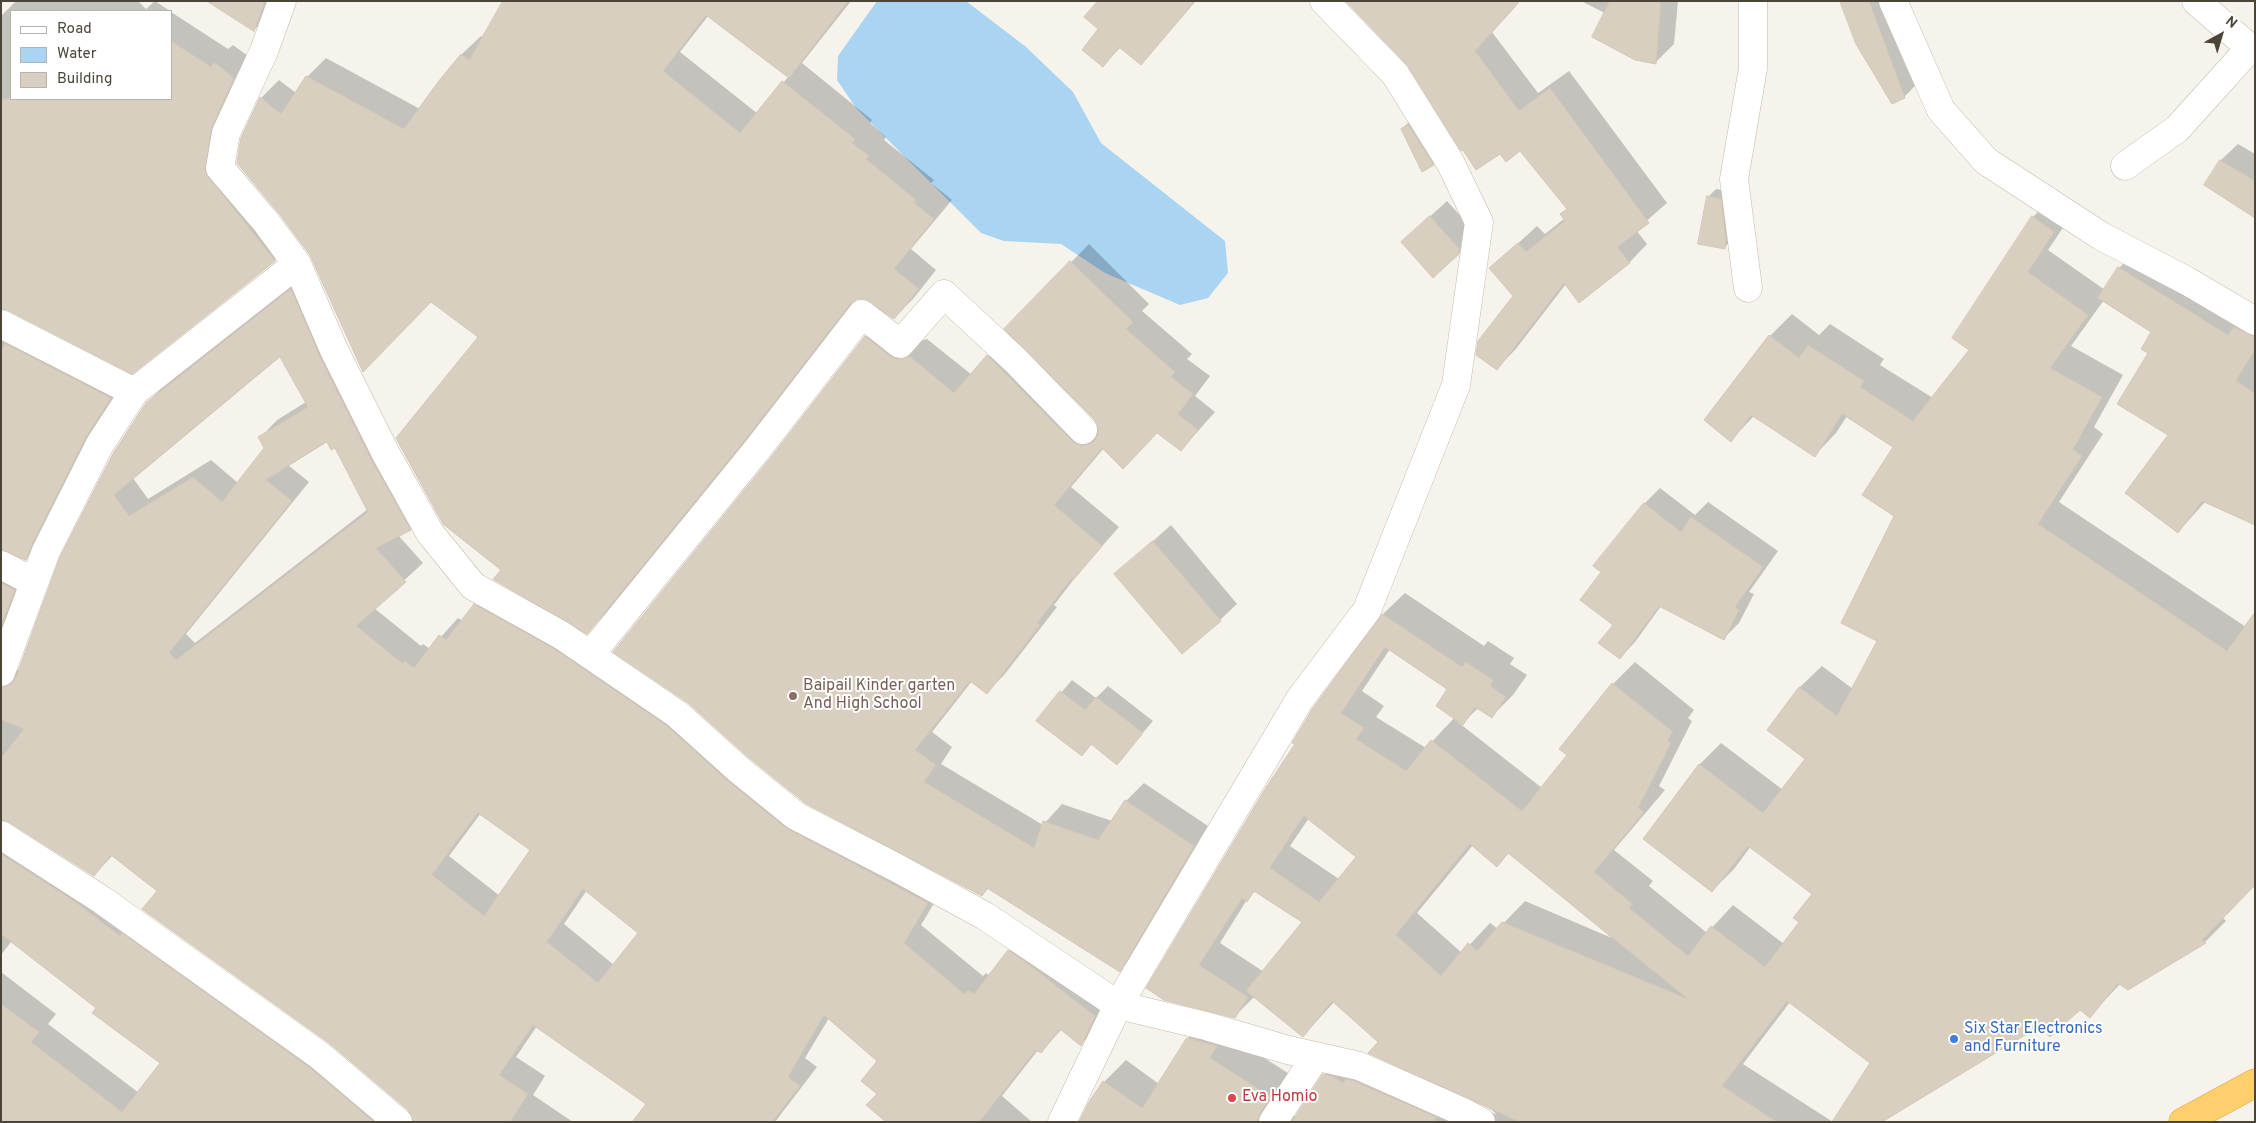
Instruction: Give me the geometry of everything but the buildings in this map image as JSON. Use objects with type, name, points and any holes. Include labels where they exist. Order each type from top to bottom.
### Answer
[{"type":"highway","points":[[2183,1122],[2255,1083]]},
{"type":"street","points":[[282,1],[264,51],[226,133],[220,168],[266,222],[297,264],[334,350],[386,454],[430,533],[473,586],[561,635],[677,714],[738,769],[796,816],[985,916],[1118,1005],[1359,1066],[1481,1122]]},
{"type":"street","points":[[1062,1122],[1118,1005],[1300,699],[1367,610],[1456,385],[1479,222],[1450,162],[1395,74],[1324,1]]},
{"type":"street","points":[[1748,288],[1734,179],[1753,68],[1753,1]]},
{"type":"street","points":[[1892,1],[1941,110],[1986,161],[2101,236],[2187,281],[2255,322]]},
{"type":"street","points":[[2125,166],[2177,129],[2250,48],[2196,1]]},
{"type":"street","points":[[1,672],[46,551],[100,444],[134,392],[297,264]]},
{"type":"street","points":[[590,655],[756,451],[862,314],[900,344],[944,294],[1015,360],[1083,430]]},
{"type":"street","points":[[1,324],[134,392]]},
{"type":"street","points":[[1,565],[34,582]]},
{"type":"street","points":[[1,835],[102,900],[319,1055],[398,1122]]},
{"type":"street","points":[[1273,1122],[1316,1056]]},
{"type":"water","points":[[877,1],[966,1],[1026,47],[1073,92],[1101,143],[1225,241],[1228,273],[1208,298],[1180,305],[1105,273],[1061,244],[1004,241],[981,233],[856,108],[837,80],[838,56]]},
{"type":"place","name":"Baipail Kinder garten And High School","points":[[793,696]]},
{"type":"place","name":"Six Star Electronics and Furniture","points":[[1954,1039]]},
{"type":"place","name":"Eva Homio","points":[[1232,1098]]}]
